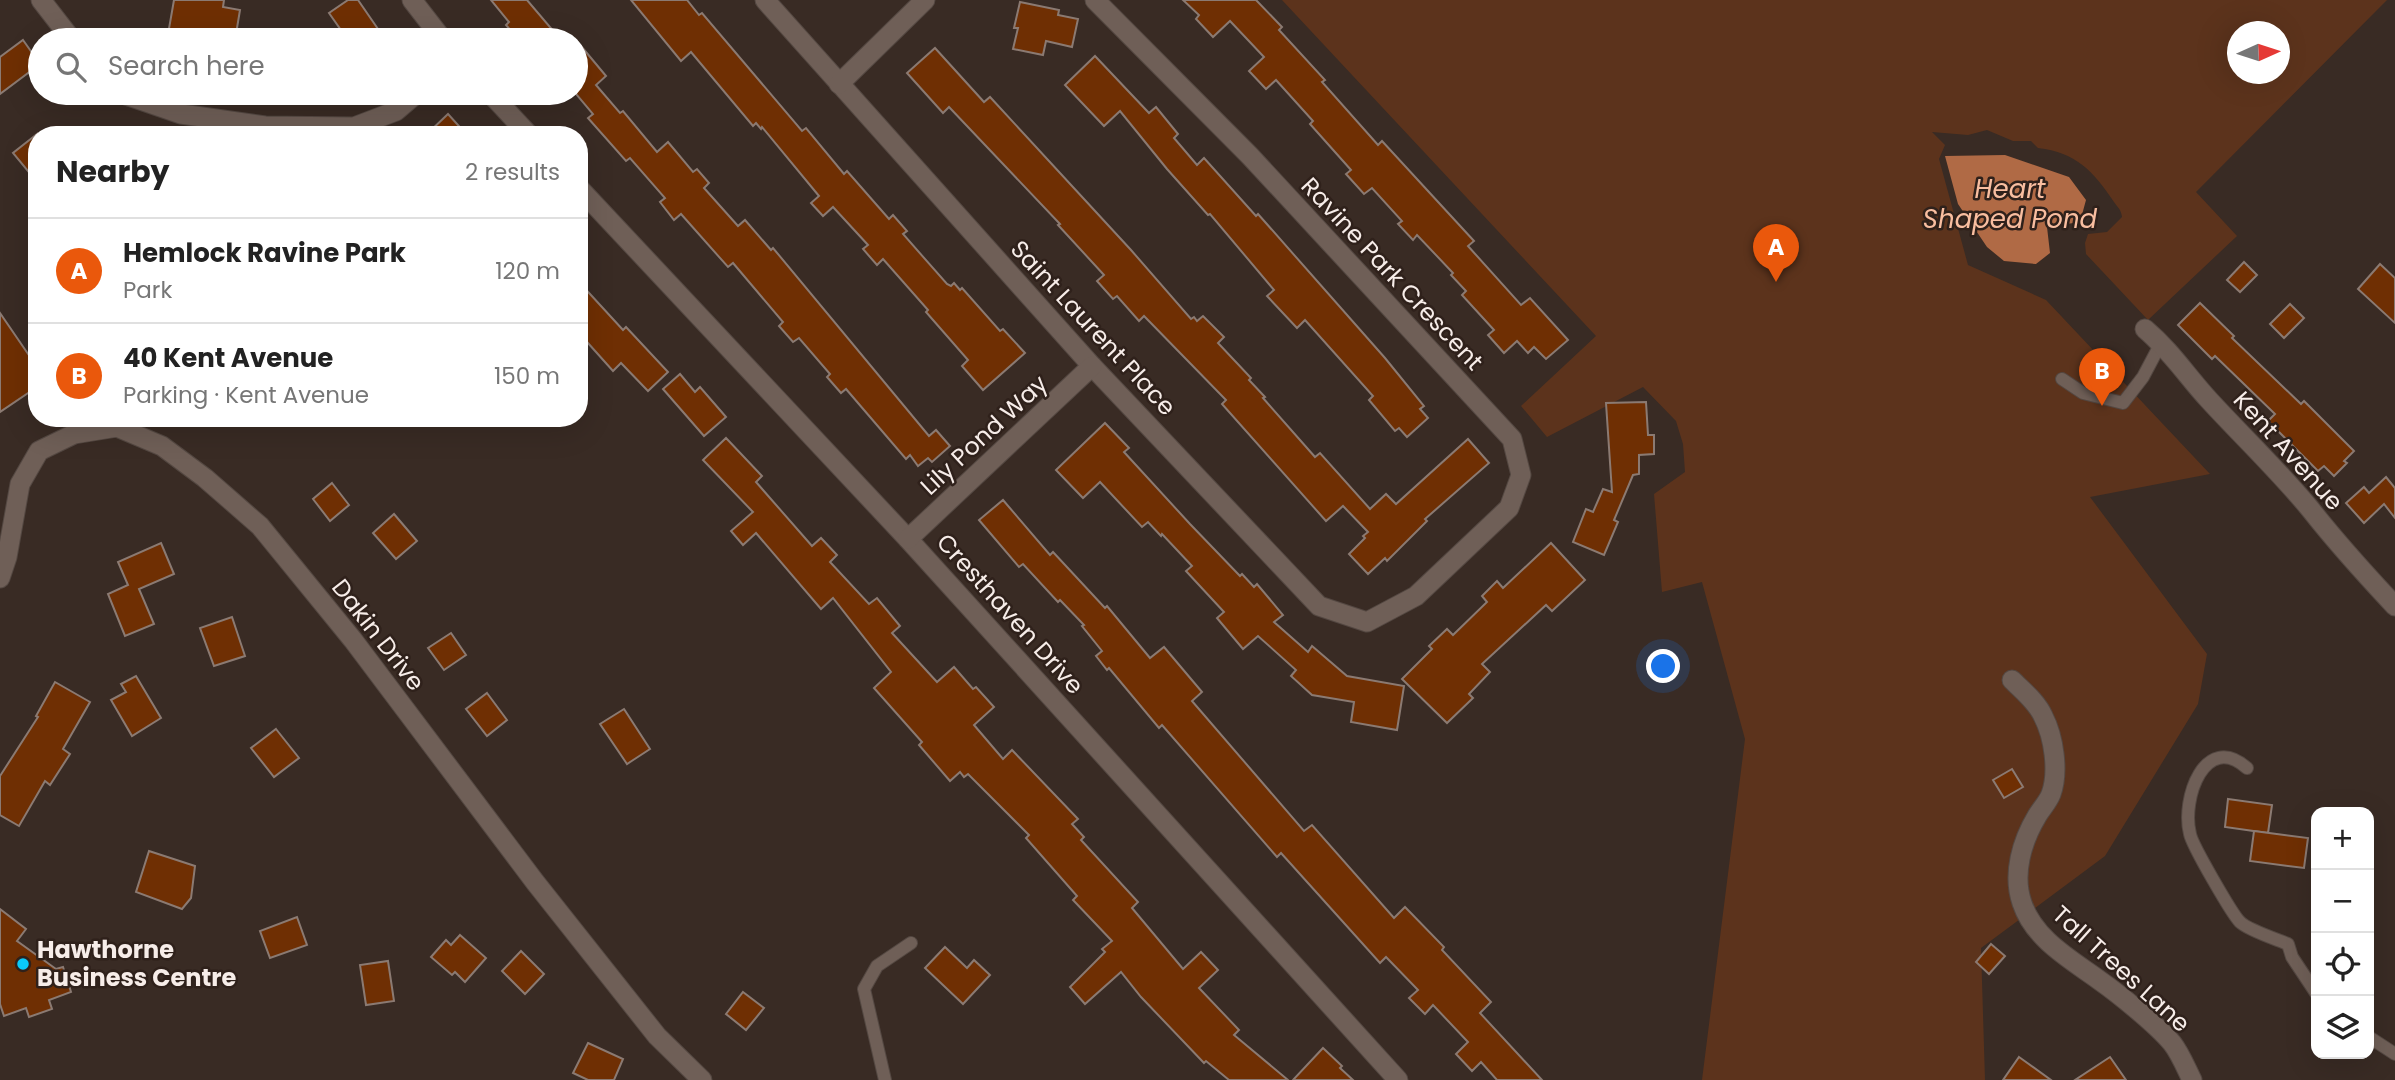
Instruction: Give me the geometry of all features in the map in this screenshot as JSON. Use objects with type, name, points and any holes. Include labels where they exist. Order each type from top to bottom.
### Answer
[{"type":"street","points":[[41,0],[63,28]]},
{"type":"street","points":[[412,0],[434,28]]},
{"type":"street","name":"Saint Laurent Place","points":[[765,0],[1092,366],[1319,606],[1367,622],[1416,596]]},
{"type":"street","points":[[839,84],[925,0]]},
{"type":"street","name":"Ravine Park Crescent","points":[[1095,0],[1250,156],[1512,439],[1521,475],[1509,508],[1416,596]]},
{"type":"street","points":[[155,105],[181,114],[265,126]]},
{"type":"street","points":[[358,126],[396,111],[403,105]]},
{"type":"street","points":[[501,105],[521,126]]},
{"type":"street","name":"Cresthaven Drive","points":[[588,198],[908,538],[1398,1080]]},
{"type":"street","name":"Kent Avenue","points":[[2145,329],[2161,343],[2395,606]]},
{"type":"street","name":"Lily Pond Way","points":[[908,538],[1092,366]]},
{"type":"street","name":"Dakin Drive","points":[[0,578],[7,557],[20,484],[39,451],[74,434],[117,427],[162,446],[205,478],[260,526],[353,640],[446,766],[657,1036],[702,1080]]},
{"type":"street","name":"Tall Trees Lane","points":[[2012,680],[2029,696],[2043,716],[2052,746],[2055,776],[2051,796],[2026,837],[2017,875],[2021,902],[2032,924],[2050,944],[2102,982],[2172,1043],[2192,1080]]},
{"type":"lane","points":[[2062,379],[2083,393],[2123,403],[2143,377],[2161,343]]},
{"type":"lane","points":[[2247,768],[2234,758],[2207,763],[2200,770],[2194,780],[2195,787],[2189,804],[2190,834],[2240,923],[2288,944],[2292,957],[2311,986]]},
{"type":"lane","points":[[885,1080],[864,989],[877,966],[911,943]]},
{"type":"lane","points":[[2374,1040],[2395,1054]]},
{"type":"shaded area","points":[[1282,0],[2387,0],[2196,192],[2237,236],[2148,320],[2086,254],[2088,234],[2107,232],[2122,217],[2107,191],[2083,165],[2063,154],[2038,148],[2031,141],[2013,141],[1987,130],[1968,135],[1932,132],[1945,145],[1939,159],[1968,265],[2046,300],[2210,474],[2090,497],[2207,654],[2198,704],[2105,856],[1981,948],[1985,1080],[1702,1080],[1745,739],[1702,582],[1662,592],[1654,494],[1685,472],[1683,444],[1676,421],[1643,387],[1547,437],[1521,406],[1596,336]]},
{"type":"water","name":"Heart Shaped Pond","points":[[2005,155],[2069,177],[2086,200],[2080,222],[2047,227],[2050,253],[2036,264],[2004,261],[1987,247],[1958,204],[1945,156]]},
{"type":"building","points":[[174,0],[224,0],[223,7],[240,10],[237,28],[169,28]]},
{"type":"building","points":[[348,0],[358,0],[377,28],[340,28],[329,13]]},
{"type":"building","points":[[491,0],[527,0],[551,28],[509,28],[506,25],[509,22]]},
{"type":"building","points":[[631,0],[687,0],[699,15],[702,13],[802,131],[806,128],[844,174],[847,171],[889,219],[893,215],[907,231],[903,234],[947,284],[951,286],[954,283],[960,290],[962,288],[1000,331],[1003,329],[1025,353],[983,390],[962,366],[968,360],[883,259],[877,265],[863,249],[868,245],[833,207],[823,216],[811,203],[819,196],[762,127],[761,129],[756,123],[753,126],[691,52],[681,61]]},
{"type":"building","points":[[1183,0],[1256,0],[1282,27],[1279,30],[1325,80],[1322,82],[1378,145],[1382,141],[1474,241],[1468,246],[1521,305],[1530,298],[1568,340],[1546,359],[1534,347],[1528,353],[1517,341],[1504,353],[1488,335],[1494,330],[1462,295],[1466,291],[1451,275],[1453,273],[1417,235],[1413,240],[1398,224],[1402,221],[1372,188],[1364,194],[1346,174],[1351,170],[1310,124],[1313,121],[1276,80],[1266,89],[1249,71],[1264,57],[1230,21],[1213,37],[1196,19],[1199,15]]},
{"type":"building","points":[[1020,2],[1059,10],[1058,15],[1078,19],[1072,47],[1046,41],[1043,55],[1013,49],[1018,28],[1014,28]]},
{"type":"building","points":[[23,40],[28,47],[28,73],[0,94],[0,57]]},
{"type":"building","points":[[935,48],[984,102],[990,97],[1191,319],[1194,317],[1197,321],[1203,316],[1224,337],[1218,343],[1251,378],[1249,380],[1265,397],[1263,398],[1315,457],[1320,453],[1370,509],[1386,494],[1396,504],[1468,439],[1489,463],[1425,519],[1427,521],[1387,561],[1385,558],[1368,574],[1349,554],[1368,532],[1343,506],[1326,521],[1222,404],[1226,400],[1144,316],[1139,321],[1117,296],[1113,299],[1097,281],[1104,275],[1058,225],[1060,224],[949,107],[943,113],[907,73]]},
{"type":"building","points":[[588,54],[606,76],[596,85],[620,113],[623,111],[657,152],[668,142],[693,172],[697,169],[709,183],[704,188],[738,226],[745,220],[771,250],[773,248],[929,436],[936,430],[950,446],[932,462],[928,458],[918,466],[910,455],[906,459],[846,389],[841,393],[827,377],[830,374],[799,338],[793,342],[779,326],[783,322],[733,263],[728,267],[681,214],[674,220],[660,202],[665,198],[630,158],[626,161],[588,118],[593,114],[585,105],[588,105]]},
{"type":"building","points":[[1095,56],[1149,113],[1156,107],[1178,134],[1174,138],[1197,165],[1204,158],[1256,216],[1258,214],[1385,358],[1424,406],[1420,409],[1428,418],[1407,437],[1399,428],[1395,431],[1369,400],[1373,396],[1305,320],[1297,328],[1267,296],[1274,290],[1210,214],[1208,215],[1167,169],[1120,111],[1104,126],[1065,85]]},
{"type":"building","points":[[448,114],[459,126],[435,126]]},
{"type":"building","points":[[28,141],[28,171],[13,153]]},
{"type":"building","points":[[2244,262],[2257,275],[2240,292],[2227,280]]},
{"type":"building","points":[[2380,264],[2395,278],[2395,323],[2358,289]]},
{"type":"building","points":[[588,292],[623,330],[626,327],[668,372],[648,391],[621,363],[613,371],[588,343]]},
{"type":"building","points":[[2200,303],[2234,336],[2232,338],[2301,404],[2304,401],[2354,451],[2334,476],[2324,466],[2318,471],[2268,421],[2275,414],[2215,356],[2212,359],[2178,325]]},
{"type":"building","points":[[2290,304],[2304,318],[2284,338],[2270,324]]},
{"type":"building","points":[[0,313],[28,354],[28,393],[0,412]]},
{"type":"building","points":[[680,374],[695,392],[700,387],[726,417],[704,436],[663,389]]},
{"type":"building","points":[[1646,402],[1648,435],[1654,435],[1654,454],[1639,455],[1639,474],[1633,475],[1614,520],[1618,522],[1604,555],[1573,542],[1586,509],[1593,512],[1603,489],[1612,492],[1606,403]]},
{"type":"building","points":[[1105,423],[1129,448],[1124,452],[1190,524],[1240,576],[1242,574],[1254,587],[1257,584],[1283,615],[1274,622],[1308,652],[1312,646],[1347,676],[1404,686],[1397,730],[1351,722],[1354,702],[1312,695],[1291,676],[1296,670],[1258,636],[1243,649],[1217,618],[1224,612],[1186,571],[1192,566],[1162,534],[1161,536],[1148,522],[1142,527],[1100,482],[1083,498],[1056,470]]},
{"type":"building","points":[[726,438],[762,476],[756,482],[812,546],[821,538],[837,555],[830,562],[869,604],[877,598],[900,626],[892,633],[937,682],[954,667],[973,689],[976,687],[994,707],[974,725],[1003,759],[1012,750],[1078,819],[1072,824],[1084,837],[1081,840],[1138,902],[1132,908],[1183,969],[1201,952],[1218,970],[1199,988],[1239,1030],[1234,1035],[1288,1080],[1229,1080],[1206,1061],[1204,1063],[1121,972],[1085,1004],[1070,987],[1105,952],[1102,949],[1112,941],[1073,900],[1077,896],[1026,838],[1029,835],[968,774],[964,777],[960,772],[950,781],[919,745],[922,742],[874,688],[891,672],[833,598],[821,609],[756,533],[743,545],[731,531],[753,512],[703,460]]},
{"type":"building","points":[[2386,477],[2395,488],[2395,518],[2384,504],[2364,523],[2346,503],[2364,487],[2369,493]]},
{"type":"building","points":[[332,483],[349,505],[330,521],[313,499]]},
{"type":"building","points":[[1003,500],[1050,555],[1053,552],[1105,608],[1107,606],[1150,658],[1164,647],[1202,692],[1192,701],[1304,831],[1312,825],[1394,918],[1405,907],[1444,947],[1442,950],[1491,1002],[1480,1013],[1542,1080],[1497,1080],[1481,1062],[1472,1071],[1456,1054],[1468,1042],[1433,1005],[1425,1014],[1409,998],[1418,990],[1386,957],[1380,963],[1281,853],[1277,857],[1162,725],[1159,728],[1109,668],[1107,670],[1096,656],[1102,651],[1082,626],[1084,625],[1060,600],[1058,602],[1023,564],[1019,567],[979,520]]},
{"type":"building","points":[[394,514],[417,541],[396,559],[373,533]]},
{"type":"building","points":[[161,543],[174,574],[139,589],[154,624],[125,636],[108,594],[128,585],[118,562]]},
{"type":"building","points":[[1551,543],[1585,580],[1552,611],[1546,605],[1482,664],[1490,672],[1469,694],[1473,698],[1447,723],[1402,679],[1432,649],[1429,646],[1447,629],[1453,635],[1487,602],[1482,596],[1497,581],[1503,588]]},
{"type":"building","points":[[232,617],[245,656],[214,666],[200,628]]},
{"type":"building","points":[[451,633],[466,655],[444,670],[428,648]]},
{"type":"building","points":[[136,676],[161,718],[132,736],[111,700],[126,692],[121,684]]},
{"type":"building","points":[[55,682],[90,702],[63,749],[70,754],[50,785],[45,781],[19,826],[0,815],[0,776],[38,717],[36,716]]},
{"type":"building","points":[[487,693],[507,720],[487,736],[466,709]]},
{"type":"building","points":[[624,709],[650,749],[627,764],[600,724]]},
{"type":"building","points":[[276,729],[299,758],[274,777],[251,748]]},
{"type":"building","points":[[2012,769],[2023,787],[2004,798],[1993,780]]},
{"type":"building","points":[[2228,799],[2272,805],[2268,833],[2225,827]]},
{"type":"building","points":[[2254,831],[2308,838],[2304,868],[2250,861]]},
{"type":"building","points":[[149,851],[195,866],[191,898],[182,909],[136,892]]},
{"type":"building","name":"Hawthorne Business Centre","points":[[0,909],[26,929],[17,941],[56,969],[63,967],[71,992],[49,1000],[52,1009],[29,1017],[26,1008],[4,1016],[0,1004]]},
{"type":"building","points":[[297,917],[307,945],[270,958],[260,931]]},
{"type":"building","points":[[460,935],[486,958],[465,982],[455,972],[452,975],[431,957],[446,940],[451,945]]},
{"type":"building","points":[[1991,944],[2005,956],[1989,974],[1976,962]]},
{"type":"building","points":[[945,947],[967,968],[974,960],[990,975],[963,1004],[925,968]]},
{"type":"building","points":[[521,951],[544,974],[525,994],[502,971]]},
{"type":"building","points":[[388,961],[394,1001],[366,1005],[360,965]]},
{"type":"building","points":[[743,992],[764,1008],[746,1030],[726,1014]]},
{"type":"building","points":[[588,1043],[623,1059],[614,1080],[588,1080],[573,1073]]},
{"type":"building","points":[[1323,1048],[1353,1080],[1293,1080]]},
{"type":"building","points":[[2019,1057],[2051,1080],[2003,1080]]},
{"type":"building","points":[[2110,1057],[2126,1080],[2075,1080]]},
{"type":"place","name":"Hemlock Ravine Park","points":[[1776,282]]},
{"type":"place","name":"40 Kent Avenue","points":[[2102,406]]},
{"type":"place","name":"Hawthorne Business Centre","points":[[23,964]]}]
